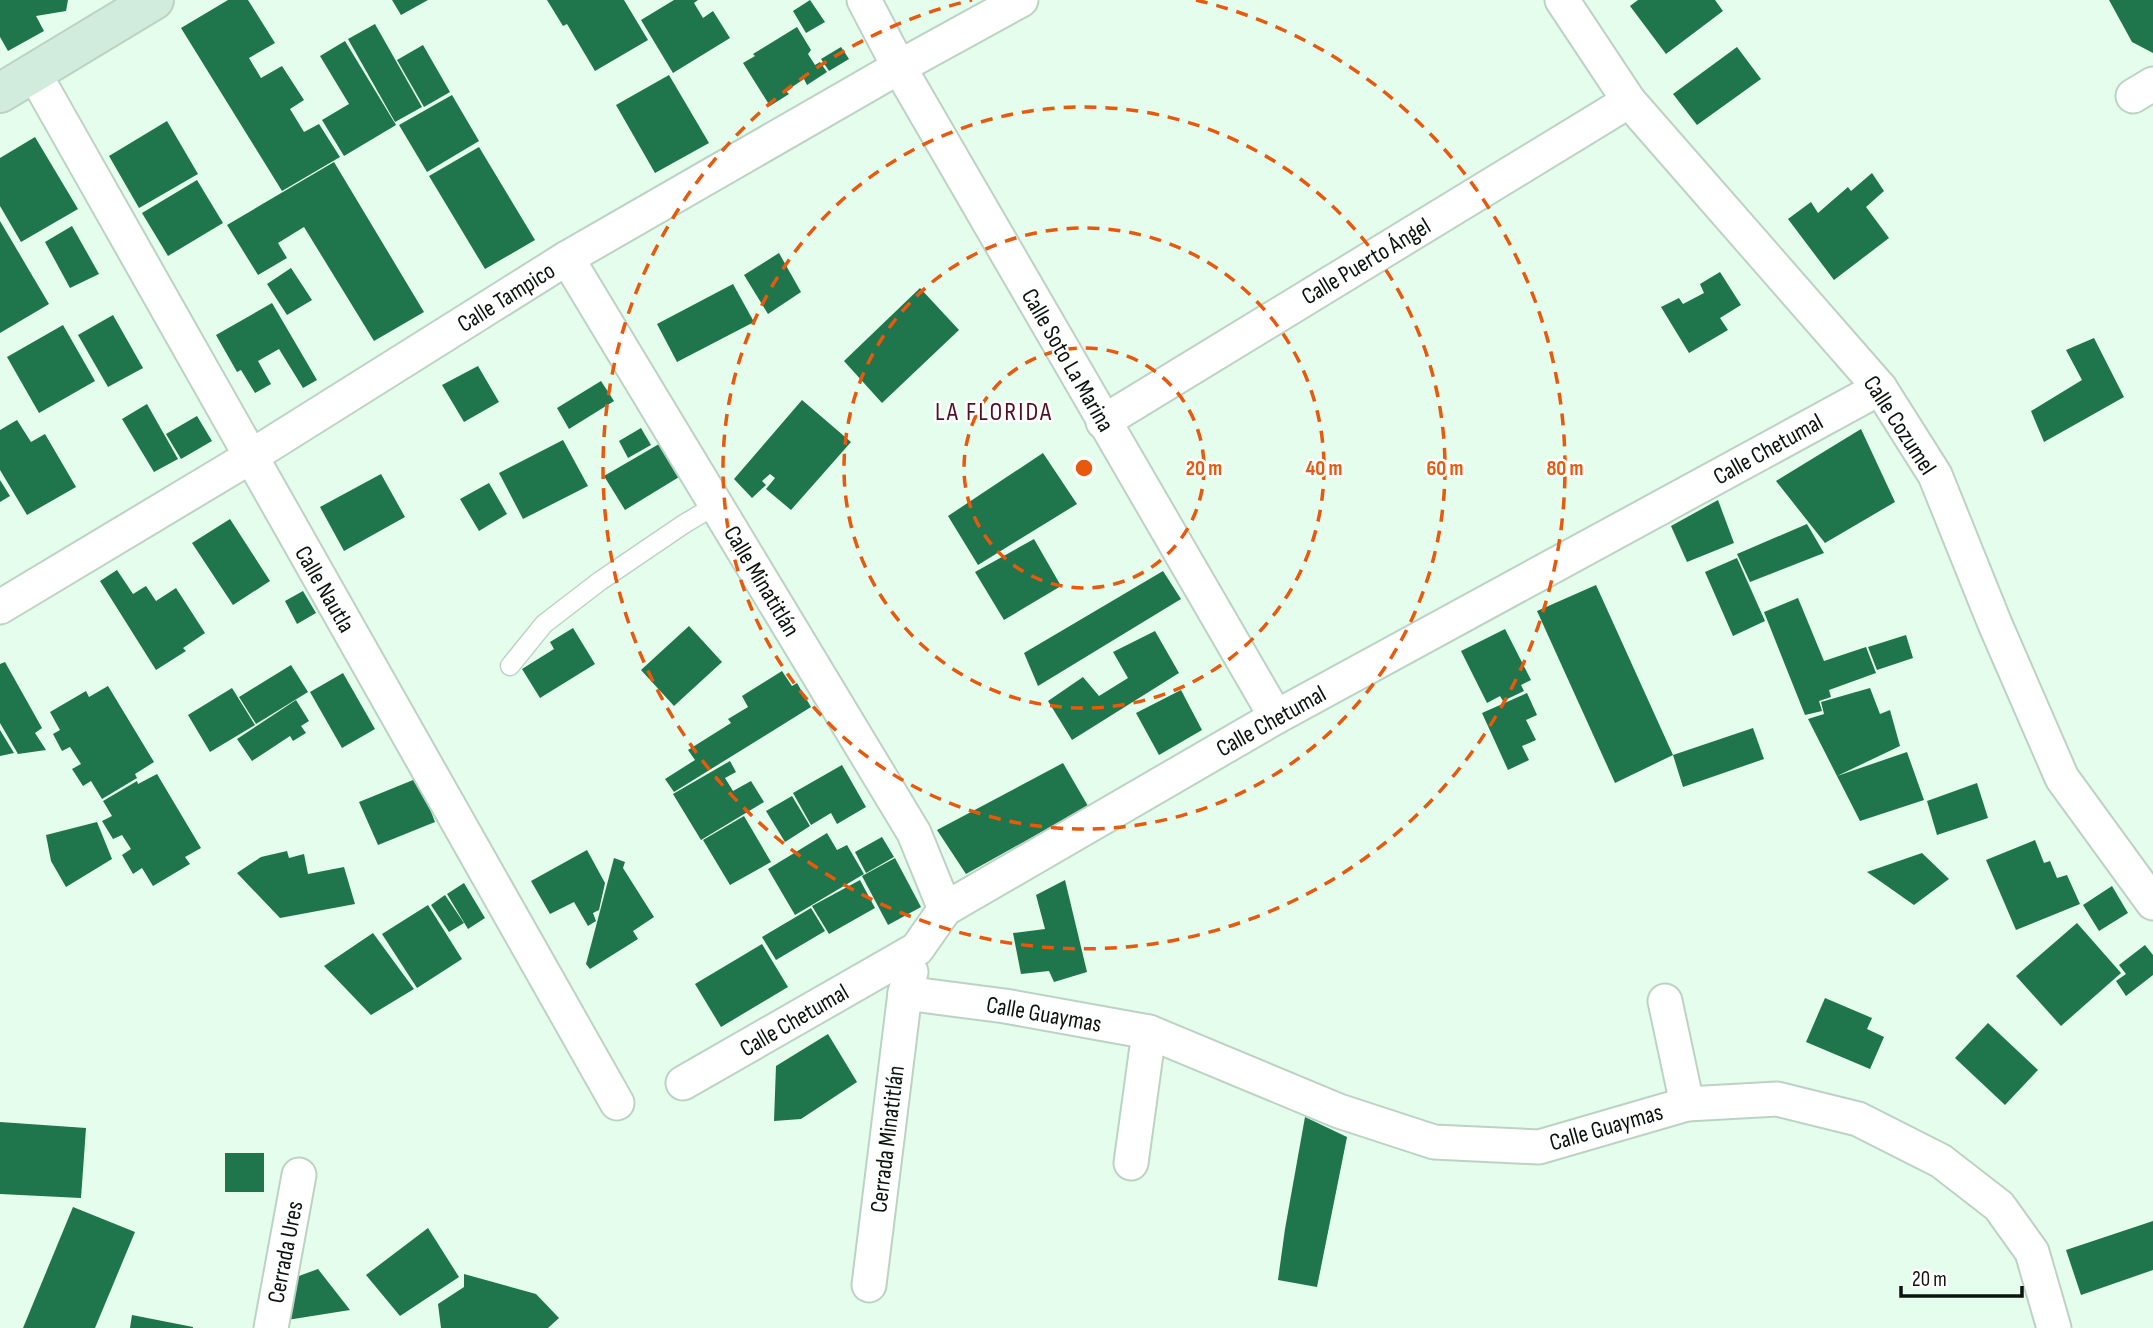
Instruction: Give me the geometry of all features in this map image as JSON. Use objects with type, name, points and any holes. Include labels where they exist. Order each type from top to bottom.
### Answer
[{"type":"main road","points":[[0,93],[155,0]]},
{"type":"street","name":"Calle Soto La Marina","points":[[864,0],[899,67],[1276,717]]},
{"type":"street","name":"Calle Tampico","points":[[0,607],[250,457],[567,258],[1021,0]]},
{"type":"street","name":"Calle Cozumel","points":[[1562,0],[1629,101],[1880,388],[1935,475],[1995,624],[2062,778],[2149,887]]},
{"type":"street","name":"Calle Nautla","points":[[34,73],[617,1103]]},
{"type":"street","name":"Calle Puerto Ángel","points":[[1103,422],[1629,101]]},
{"type":"street","name":"Calle Minatitlán","points":[[567,258],[914,833],[945,909]]},
{"type":"street","name":"Calle Chetumal","points":[[683,1083],[916,950],[945,909],[1276,717],[1880,388]]},
{"type":"street","points":[[905,993],[916,950]]},
{"type":"street","name":"Calle Guaymas","points":[[905,993],[1005,1006],[1149,1032],[1339,1111],[1434,1142],[1539,1147],[1687,1104],[1777,1098],[1858,1119],[1941,1161],[1999,1206],[2032,1252],[2054,1328]]},
{"type":"street","name":"Cerrada Minatitlán","points":[[869,1285],[905,993]]},
{"type":"street","points":[[1664,1001],[1687,1104]]},
{"type":"street","points":[[1131,1163],[1149,1032]]},
{"type":"street","name":"Cerrada Ures","points":[[271,1328],[299,1175]]},
{"type":"lane","points":[[510,666],[544,624],[600,581],[716,505]]},
{"type":"building","points":[[0,0],[68,0],[66,11],[36,16],[44,31],[8,51],[0,37]]},
{"type":"building","points":[[228,0],[248,0],[275,43],[249,58],[261,78],[282,66],[304,100],[290,109],[304,132],[319,124],[340,157],[282,191],[181,28]]},
{"type":"building","points":[[392,0],[428,0],[401,15]]},
{"type":"building","points":[[547,0],[624,0],[648,40],[595,71],[567,24],[563,26]]},
{"type":"building","points":[[674,0],[698,0],[694,3],[703,18],[713,11],[730,38],[673,73],[641,20]]},
{"type":"building","points":[[810,0],[825,22],[806,33],[793,11]]},
{"type":"building","points":[[1638,0],[1715,0],[1723,11],[1666,54],[1630,6]]},
{"type":"building","points":[[2109,0],[2153,0],[2153,53],[2132,42]]},
{"type":"building","points":[[375,24],[422,107],[395,122],[348,39]]},
{"type":"building","points":[[797,27],[811,50],[808,54],[815,65],[820,62],[827,72],[807,85],[804,79],[786,91],[789,94],[770,106],[743,63]]},
{"type":"building","points":[[345,41],[396,125],[344,156],[322,120],[349,104],[320,56]]},
{"type":"building","points":[[423,45],[450,92],[424,107],[397,60]]},
{"type":"building","points":[[841,47],[849,59],[829,71],[821,59]]},
{"type":"building","points":[[1737,47],[1761,79],[1697,125],[1673,94]]},
{"type":"building","points":[[669,75],[709,143],[655,173],[616,105]]},
{"type":"building","points":[[452,95],[479,141],[427,172],[399,125]]},
{"type":"building","points":[[167,121],[198,174],[139,208],[109,156]]},
{"type":"building","points":[[35,137],[78,209],[21,242],[0,206],[0,158]]},
{"type":"building","points":[[479,147],[535,240],[485,269],[429,176]]},
{"type":"building","points":[[334,162],[424,312],[374,341],[304,227],[278,243],[287,258],[258,275],[227,225]]},
{"type":"building","points":[[1872,173],[1884,191],[1866,207],[1889,238],[1834,280],[1788,219],[1811,202],[1818,213],[1848,187],[1851,191]]},
{"type":"building","points":[[197,180],[223,223],[168,256],[142,213]]},
{"type":"building","points":[[0,221],[49,304],[0,333]]},
{"type":"building","points":[[72,226],[99,274],[70,288],[45,242]]},
{"type":"building","points":[[779,253],[801,292],[768,314],[744,275]]},
{"type":"building","points":[[291,268],[312,300],[287,315],[267,284]]},
{"type":"building","points":[[1720,272],[1741,305],[1720,318],[1728,330],[1689,353],[1661,307],[1679,298],[1683,304],[1704,293],[1700,284]]},
{"type":"building","points":[[733,284],[754,322],[677,362],[657,324]]},
{"type":"building","points":[[920,288],[959,330],[882,403],[844,361]]},
{"type":"building","points":[[272,303],[317,380],[303,388],[279,349],[258,361],[271,384],[255,393],[241,370],[237,372],[216,335]]},
{"type":"building","points":[[113,315],[143,368],[108,387],[78,335]]},
{"type":"building","points":[[63,325],[95,381],[39,413],[7,357]]},
{"type":"building","points":[[2094,338],[2124,397],[2044,442],[2031,411],[2082,380],[2066,350]]},
{"type":"building","points":[[478,366],[499,402],[464,422],[442,385]]},
{"type":"building","points":[[601,381],[614,401],[569,429],[557,408]]},
{"type":"building","points":[[802,400],[851,442],[791,510],[766,489],[775,478],[770,474],[762,481],[766,485],[752,498],[734,479]]},
{"type":"building","points":[[147,404],[178,459],[154,472],[122,419]]},
{"type":"building","points":[[197,416],[212,441],[181,459],[166,434]]},
{"type":"building","points":[[17,420],[31,442],[45,434],[76,487],[27,515],[0,470],[0,430]]},
{"type":"building","points":[[641,428],[651,445],[628,458],[619,441]]},
{"type":"building","points":[[1861,429],[1895,502],[1825,543],[1776,481]]},
{"type":"building","points":[[563,440],[588,486],[523,519],[499,473]]},
{"type":"building","points":[[659,444],[679,477],[625,510],[604,476]]},
{"type":"building","points":[[1043,453],[1077,504],[978,565],[948,516]]},
{"type":"building","points":[[381,474],[405,517],[344,551],[320,507]]},
{"type":"building","points":[[0,480],[10,496],[0,502]]},
{"type":"building","points":[[489,483],[507,514],[479,531],[460,499]]},
{"type":"building","points":[[1718,500],[1734,543],[1687,562],[1671,526]]},
{"type":"building","points":[[230,519],[270,581],[233,605],[192,543]]},
{"type":"building","points":[[1807,524],[1824,553],[1750,582],[1737,554]]},
{"type":"building","points":[[1034,539],[1061,586],[1004,620],[975,572]]},
{"type":"building","points":[[1737,558],[1765,621],[1733,636],[1705,572]]},
{"type":"building","points":[[117,570],[133,594],[146,586],[156,601],[176,588],[205,633],[183,648],[186,651],[156,670],[100,581]]},
{"type":"building","points":[[1163,571],[1181,599],[1038,686],[1024,653]]},
{"type":"building","points":[[1596,585],[1673,755],[1615,783],[1537,611]]},
{"type":"building","points":[[303,591],[316,613],[297,624],[285,601]]},
{"type":"building","points":[[1798,598],[1824,661],[1866,647],[1876,673],[1829,690],[1831,697],[1819,701],[1822,711],[1805,715],[1764,612]]},
{"type":"building","points":[[689,626],[722,662],[674,706],[641,670]]},
{"type":"building","points":[[573,628],[595,664],[540,698],[522,669],[554,649],[550,642]]},
{"type":"building","points":[[1505,629],[1531,680],[1521,685],[1524,691],[1503,701],[1500,696],[1487,703],[1461,651]]},
{"type":"building","points":[[1155,631],[1179,673],[1072,740],[1048,701],[1083,677],[1099,696],[1128,678],[1113,652]]},
{"type":"building","points":[[1906,635],[1913,658],[1877,670],[1868,647]]},
{"type":"building","points":[[5,662],[42,728],[35,733],[46,750],[18,754],[0,723],[0,664]]},
{"type":"building","points":[[291,665],[308,692],[256,724],[239,697]]},
{"type":"building","points":[[782,671],[792,686],[797,683],[811,707],[674,792],[665,779],[695,760],[688,750],[731,723],[728,719],[748,707],[742,696]]},
{"type":"building","points":[[343,673],[375,729],[342,748],[310,692]]},
{"type":"building","points":[[108,686],[154,762],[135,774],[137,778],[102,799],[91,781],[83,786],[72,769],[81,764],[70,747],[62,751],[53,734],[60,730],[50,712],[86,691],[89,697]]},
{"type":"building","points":[[232,688],[255,725],[210,752],[188,715]]},
{"type":"building","points":[[1870,688],[1880,714],[1890,710],[1900,746],[1837,776],[1808,719],[1824,714],[1821,702]]},
{"type":"building","points":[[1181,690],[1202,730],[1159,755],[1136,713]]},
{"type":"building","points":[[1527,693],[1537,715],[1526,720],[1536,740],[1522,746],[1529,760],[1508,770],[1482,713]]},
{"type":"building","points":[[296,700],[309,721],[301,726],[306,733],[293,741],[290,736],[252,761],[237,739]]},
{"type":"building","points":[[1753,728],[1764,759],[1683,787],[1673,755]]},
{"type":"building","points":[[0,730],[14,753],[0,756]]},
{"type":"building","points":[[1907,752],[1924,800],[1860,821],[1837,776]]},
{"type":"building","points":[[730,761],[736,772],[725,778],[733,791],[751,781],[764,802],[701,840],[673,794]]},
{"type":"building","points":[[1063,763],[1088,806],[966,874],[937,830]]},
{"type":"building","points":[[842,765],[866,807],[837,824],[831,813],[811,825],[793,793]]},
{"type":"building","points":[[157,774],[201,848],[185,857],[190,864],[153,886],[142,868],[133,874],[122,855],[131,849],[122,835],[113,839],[102,821],[112,816],[103,801],[137,781],[138,784]]},
{"type":"building","points":[[418,778],[435,822],[378,845],[359,802]]},
{"type":"building","points":[[1977,783],[1988,818],[1937,835],[1927,801]]},
{"type":"building","points":[[792,796],[810,826],[785,842],[766,811]]},
{"type":"building","points":[[744,816],[771,862],[730,885],[703,840]]},
{"type":"building","points":[[97,822],[112,859],[66,887],[51,861],[46,835]]},
{"type":"building","points":[[827,833],[837,850],[847,845],[864,874],[795,915],[768,869]]},
{"type":"building","points":[[882,837],[894,857],[866,873],[855,852]]},
{"type":"building","points":[[2035,840],[2044,863],[2050,861],[2057,878],[2067,875],[2080,904],[2016,930],[1986,860]]},
{"type":"building","points":[[587,850],[605,883],[599,910],[593,913],[596,921],[588,926],[574,902],[550,914],[531,881]]},
{"type":"building","points":[[287,851],[289,858],[304,854],[308,874],[344,867],[355,904],[280,918],[237,873],[261,857]]},
{"type":"building","points":[[1922,853],[1949,879],[1914,905],[1867,872]]},
{"type":"building","points":[[614,858],[625,862],[623,868],[654,917],[633,931],[638,939],[590,969],[586,964]]},
{"type":"building","points":[[895,858],[921,907],[888,925],[862,876]]},
{"type":"building","points":[[860,880],[875,908],[829,934],[812,906]]},
{"type":"building","points":[[1065,880],[1087,972],[1054,982],[1049,971],[1021,974],[1013,933],[1045,929],[1036,895]]},
{"type":"building","points":[[464,883],[485,918],[468,929],[447,894]]},
{"type":"building","points":[[2112,886],[2128,913],[2099,931],[2083,905]]},
{"type":"building","points":[[445,895],[464,923],[449,932],[431,905]]},
{"type":"building","points":[[428,905],[462,959],[417,988],[382,934]]},
{"type":"building","points":[[811,908],[825,931],[776,960],[762,937]]},
{"type":"building","points":[[2077,923],[2121,973],[2061,1026],[2016,976]]},
{"type":"building","points":[[373,933],[414,989],[371,1015],[324,966]]},
{"type":"building","points":[[762,944],[788,987],[721,1027],[695,984]]},
{"type":"building","points":[[2145,945],[2153,955],[2153,975],[2126,996],[2116,981],[2126,974],[2119,965]]},
{"type":"building","points":[[1825,998],[1872,1018],[1867,1029],[1884,1037],[1870,1069],[1806,1042]]},
{"type":"building","points":[[1988,1023],[2038,1070],[2005,1105],[1955,1058]]},
{"type":"building","points":[[828,1034],[857,1082],[801,1119],[774,1121],[776,1066]]},
{"type":"building","points":[[1305,1117],[1347,1137],[1317,1287],[1278,1280]]},
{"type":"building","points":[[0,1122],[86,1128],[81,1198],[0,1194]]},
{"type":"building","points":[[225,1153],[264,1153],[264,1192],[225,1192]]},
{"type":"building","points":[[73,1207],[135,1232],[95,1328],[23,1328]]},
{"type":"building","points":[[2153,1221],[2153,1270],[2081,1295],[2066,1250]]},
{"type":"building","points":[[428,1228],[459,1277],[400,1316],[366,1275]]},
{"type":"building","points":[[318,1269],[350,1310],[287,1320],[288,1280]]},
{"type":"building","points":[[464,1274],[536,1294],[559,1318],[548,1328],[441,1328],[438,1304],[464,1287]]},
{"type":"building","points":[[132,1315],[193,1327],[193,1328],[130,1328]]},
{"type":"district","name":"LA FLORIDA","points":[[994,411]]}]
